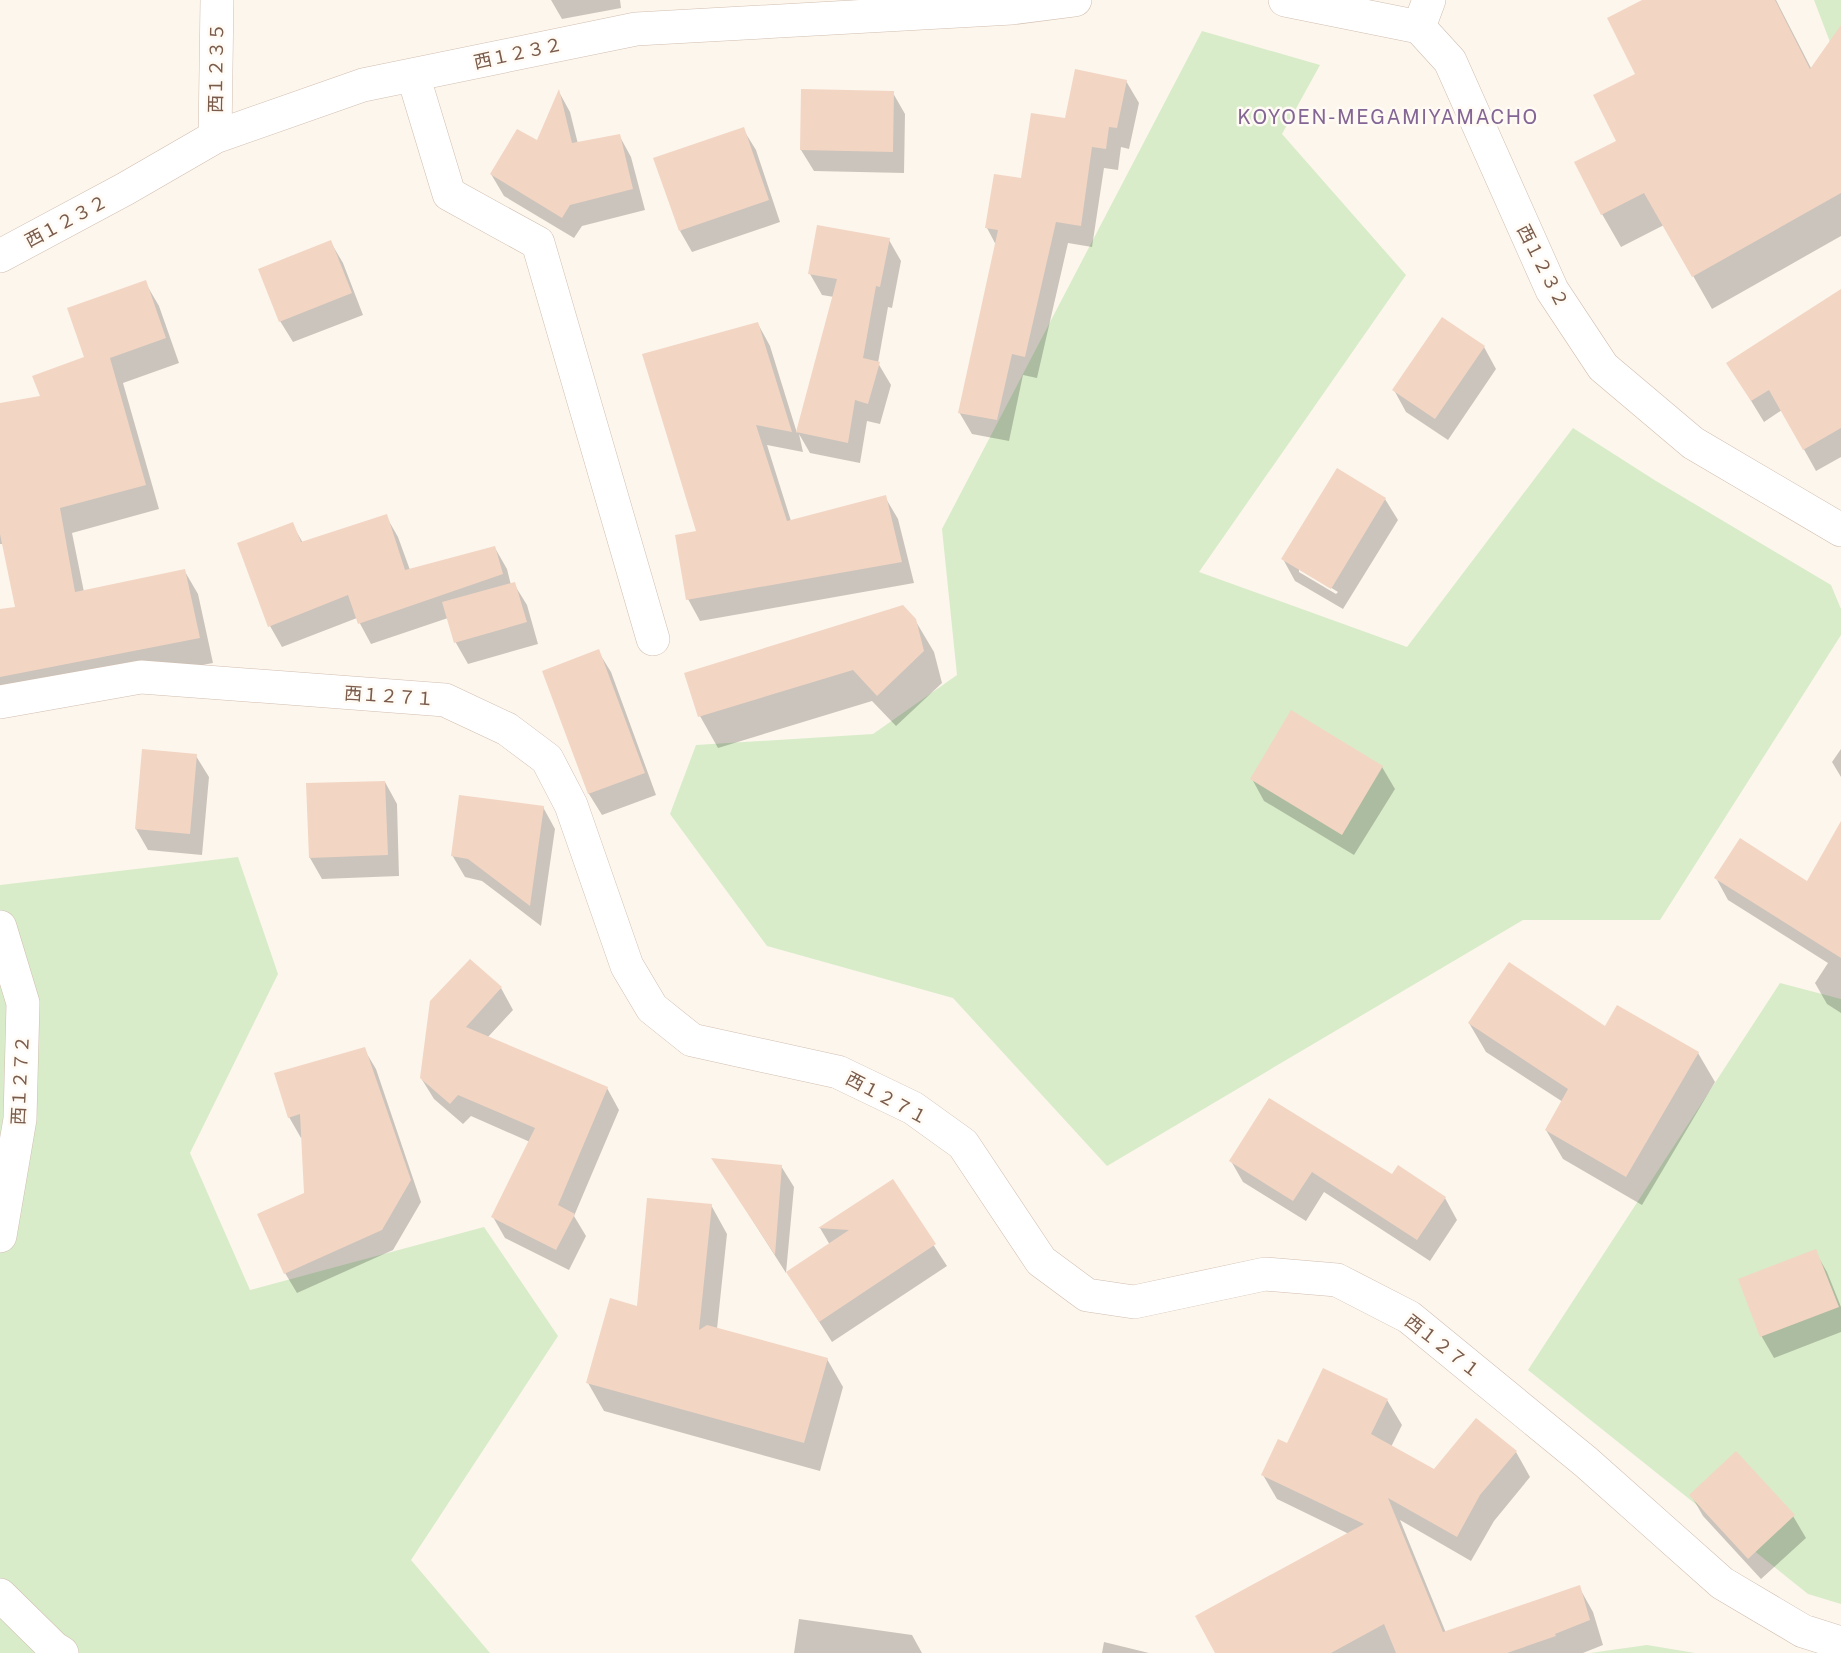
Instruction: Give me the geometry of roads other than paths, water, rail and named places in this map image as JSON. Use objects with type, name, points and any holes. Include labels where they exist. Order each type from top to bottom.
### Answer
[{"type":"street","name":"西１２３５","points":[[215,137],[217,0]]},
{"type":"street","name":"西１２３２","points":[[0,256],[215,137],[363,85],[636,29],[1012,8],[1075,0]]},
{"type":"street","name":"西１２３２","points":[[1285,0],[1424,14],[1450,61],[1552,290],[1603,367],[1693,443],[1841,530]]},
{"type":"street","points":[[413,75],[449,194],[538,243],[653,639]]},
{"type":"street","name":"西１２７１","points":[[0,702],[141,677],[445,700],[507,729],[547,759],[571,805],[627,966],[652,1008],[692,1040],[837,1072],[913,1108],[963,1144],[1041,1261],[1087,1295],[1134,1302],[1265,1274],[1337,1281],[1409,1317],[1586,1462],[1722,1583],[1803,1631],[1841,1644]]},
{"type":"street","name":"西１２７２","points":[[0,927],[24,1003],[20,1119],[0,1236]]},
{"type":"street","points":[[0,1596],[62,1653]]},
{"type":"district","name":"KOYOEN-MEGAMIYAMACHO","points":[[1388,117]]}]
